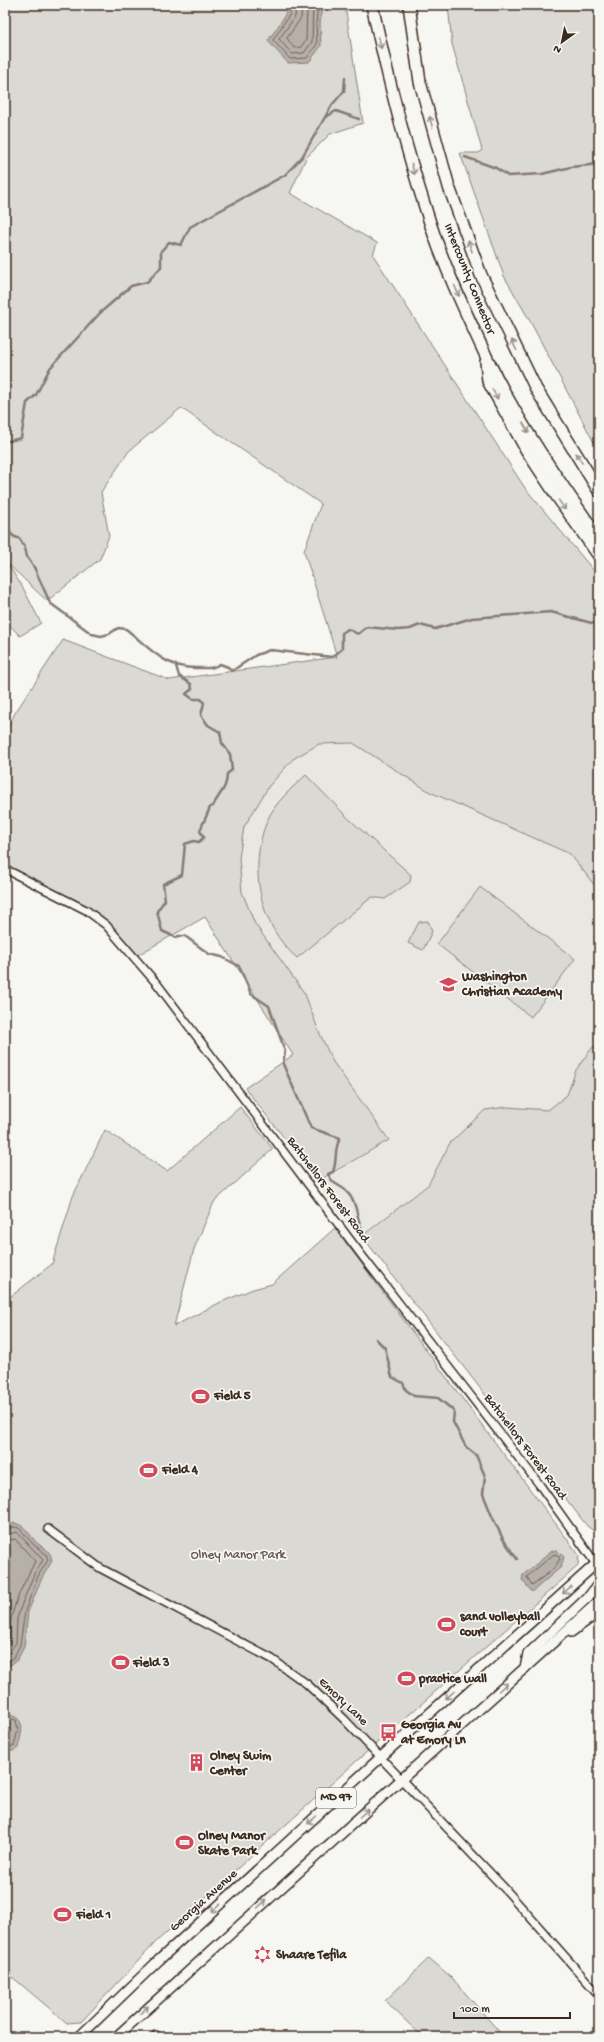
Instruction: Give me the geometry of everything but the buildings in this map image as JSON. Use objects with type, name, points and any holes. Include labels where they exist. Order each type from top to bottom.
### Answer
[{"type":"highway","name":"Intercounty Connector","points":[[372,5],[388,77],[426,212],[453,282],[486,357],[546,461],[599,538]]},
{"type":"highway","name":"Intercounty Connector","points":[[409,5],[420,82],[449,187],[481,275],[536,389],[599,491]]},
{"type":"highway","points":[[486,357],[488,381],[527,451],[599,556]]},
{"type":"main road","name":"Georgia Avenue","points":[[79,2037],[153,1965],[381,1757],[598,1565]]},
{"type":"main road","points":[[525,1668],[528,1654],[590,1595],[599,1583]]},
{"type":"main road","name":"MD 97","points":[[116,2037],[599,1601]]},
{"type":"main road","points":[[558,1638],[575,1630],[599,1612]]},
{"type":"street","name":"Batchellors Forest Road","points":[[5,869],[86,910],[106,925],[158,985],[363,1257],[539,1484],[598,1565]]},
{"type":"street","name":"Emory Lane","points":[[48,1529],[100,1568],[227,1634],[290,1670],[328,1702],[507,1891],[599,1995]]},
{"type":"shaded area","name":"Washington Christian Academy","points":[[353,743],[430,792],[570,854],[599,891],[599,1044],[592,1048],[576,1070],[567,1095],[548,1110],[507,1107],[485,1110],[450,1143],[428,1185],[358,1238],[317,1184],[389,1140],[333,1062],[319,1032],[305,994],[255,924],[242,892],[239,858],[244,827],[269,786],[293,759],[319,744]]},
{"type":"green space","points":[[5,5],[345,5],[363,123],[330,134],[306,158],[290,193],[377,243],[373,255],[525,488],[599,577],[599,891],[570,854],[430,792],[353,743],[319,744],[293,759],[269,786],[244,827],[239,858],[242,892],[255,924],[305,994],[319,1032],[333,1062],[389,1140],[318,1181],[245,1088],[293,1055],[205,917],[134,957],[106,925],[5,869],[5,734],[15,713],[63,640],[169,680],[337,657],[304,551],[321,504],[181,408],[129,451],[101,492],[109,536],[100,559],[47,601],[7,563],[23,588],[41,623],[20,636],[5,620]]},
{"type":"green space","points":[[448,5],[599,5],[599,452],[530,321],[504,276],[460,153],[479,153],[482,150],[452,44]]},
{"type":"green space","points":[[306,775],[347,817],[411,875],[410,882],[385,899],[372,897],[297,958],[284,945],[274,930],[266,913],[258,876],[258,857],[261,839],[270,814],[284,796]]},
{"type":"green space","points":[[480,887],[575,959],[531,1017],[437,944]]},
{"type":"green space","points":[[428,921],[432,931],[423,950],[408,943],[419,922]]},
{"type":"green space","points":[[599,1044],[599,1529],[594,1531],[587,1526],[362,1236],[428,1185],[450,1143],[485,1110],[507,1107],[548,1110],[567,1095],[576,1070],[592,1048]]},
{"type":"green space","name":"Olney Manor Park","points":[[240,1107],[273,1149],[214,1202],[194,1249],[174,1326],[221,1302],[253,1289],[272,1284],[335,1228],[579,1555],[578,1566],[361,1757],[156,1942],[81,2022],[67,2023],[5,1971],[5,1301],[52,1264],[73,1196],[105,1130],[167,1171]]},
{"type":"green space","points":[[429,1958],[451,1977],[504,2037],[423,2037],[385,2001]]},
{"type":"water","points":[[287,5],[322,5],[320,24],[321,46],[309,62],[288,63],[268,41],[283,19]]},
{"type":"water","points":[[14,1523],[22,1526],[37,1543],[47,1550],[52,1561],[42,1578],[28,1612],[24,1647],[17,1660],[5,1669],[5,1528]]},
{"type":"water","points":[[557,1550],[564,1557],[561,1567],[532,1592],[522,1580],[523,1575],[552,1551]]},
{"type":"water","points":[[5,1713],[17,1718],[22,1726],[18,1748],[13,1751],[5,1751]]},
{"type":"waterway","points":[[5,442],[21,438],[27,403],[36,395],[50,368],[100,313],[131,286],[147,282],[161,267],[161,251],[169,242],[181,245],[190,227],[285,175],[302,157],[332,105],[344,91],[345,78]]},
{"type":"waterway","points":[[326,117],[336,111],[359,119]]},
{"type":"waterway","points":[[465,157],[496,168],[508,176],[542,174],[571,167],[599,164]]},
{"type":"waterway","points":[[5,527],[13,536],[20,539],[25,548],[27,557],[34,567],[50,603],[92,634],[101,636],[109,634],[118,628],[126,629],[168,662],[187,668],[210,668],[220,664],[228,667],[232,671],[256,655],[270,650],[332,657],[342,649],[342,633],[348,629],[358,634],[367,627],[398,630],[410,629],[420,625],[435,629],[472,618],[551,612],[599,625]]},
{"type":"waterway","points":[[176,666],[179,676],[191,684],[192,689],[186,694],[193,699],[201,699],[204,703],[201,715],[208,725],[220,732],[222,743],[230,754],[232,770],[227,774],[226,784],[213,806],[210,807],[202,825],[200,831],[204,837],[199,842],[194,841],[185,844],[182,875],[163,884],[165,900],[157,911],[162,931],[177,938],[178,936],[185,936],[209,954],[222,957],[239,966],[251,994],[269,1006],[285,1051],[283,1064],[311,1128],[340,1138],[333,1172],[328,1174],[332,1181],[345,1190],[352,1199],[362,1230]]},
{"type":"waterway","points":[[376,1339],[385,1348],[392,1377],[403,1383],[406,1390],[414,1396],[438,1398],[454,1411],[453,1422],[466,1447],[476,1455],[485,1476],[483,1494],[492,1516],[503,1539],[517,1559]]},
{"type":"place","name":"Washington Christian Academy","points":[[449,984]]},
{"type":"place","name":"Field 5","points":[[201,1396]]},
{"type":"place","name":"Field 4","points":[[149,1470]]},
{"type":"place","name":"sand volleyball court","points":[[447,1624]]},
{"type":"place","name":"Field 3","points":[[120,1663]]},
{"type":"place","name":"practice wall","points":[[406,1679]]},
{"type":"place","name":"Georgia Av at Emory Ln","points":[[388,1732]]},
{"type":"place","name":"Olney Swim Center","points":[[197,1763]]},
{"type":"place","name":"Olney Manor Skate Park","points":[[185,1843]]},
{"type":"place","name":"Field 1","points":[[63,1915]]},
{"type":"place","name":"Shaare Tefila","points":[[263,1955]]}]
